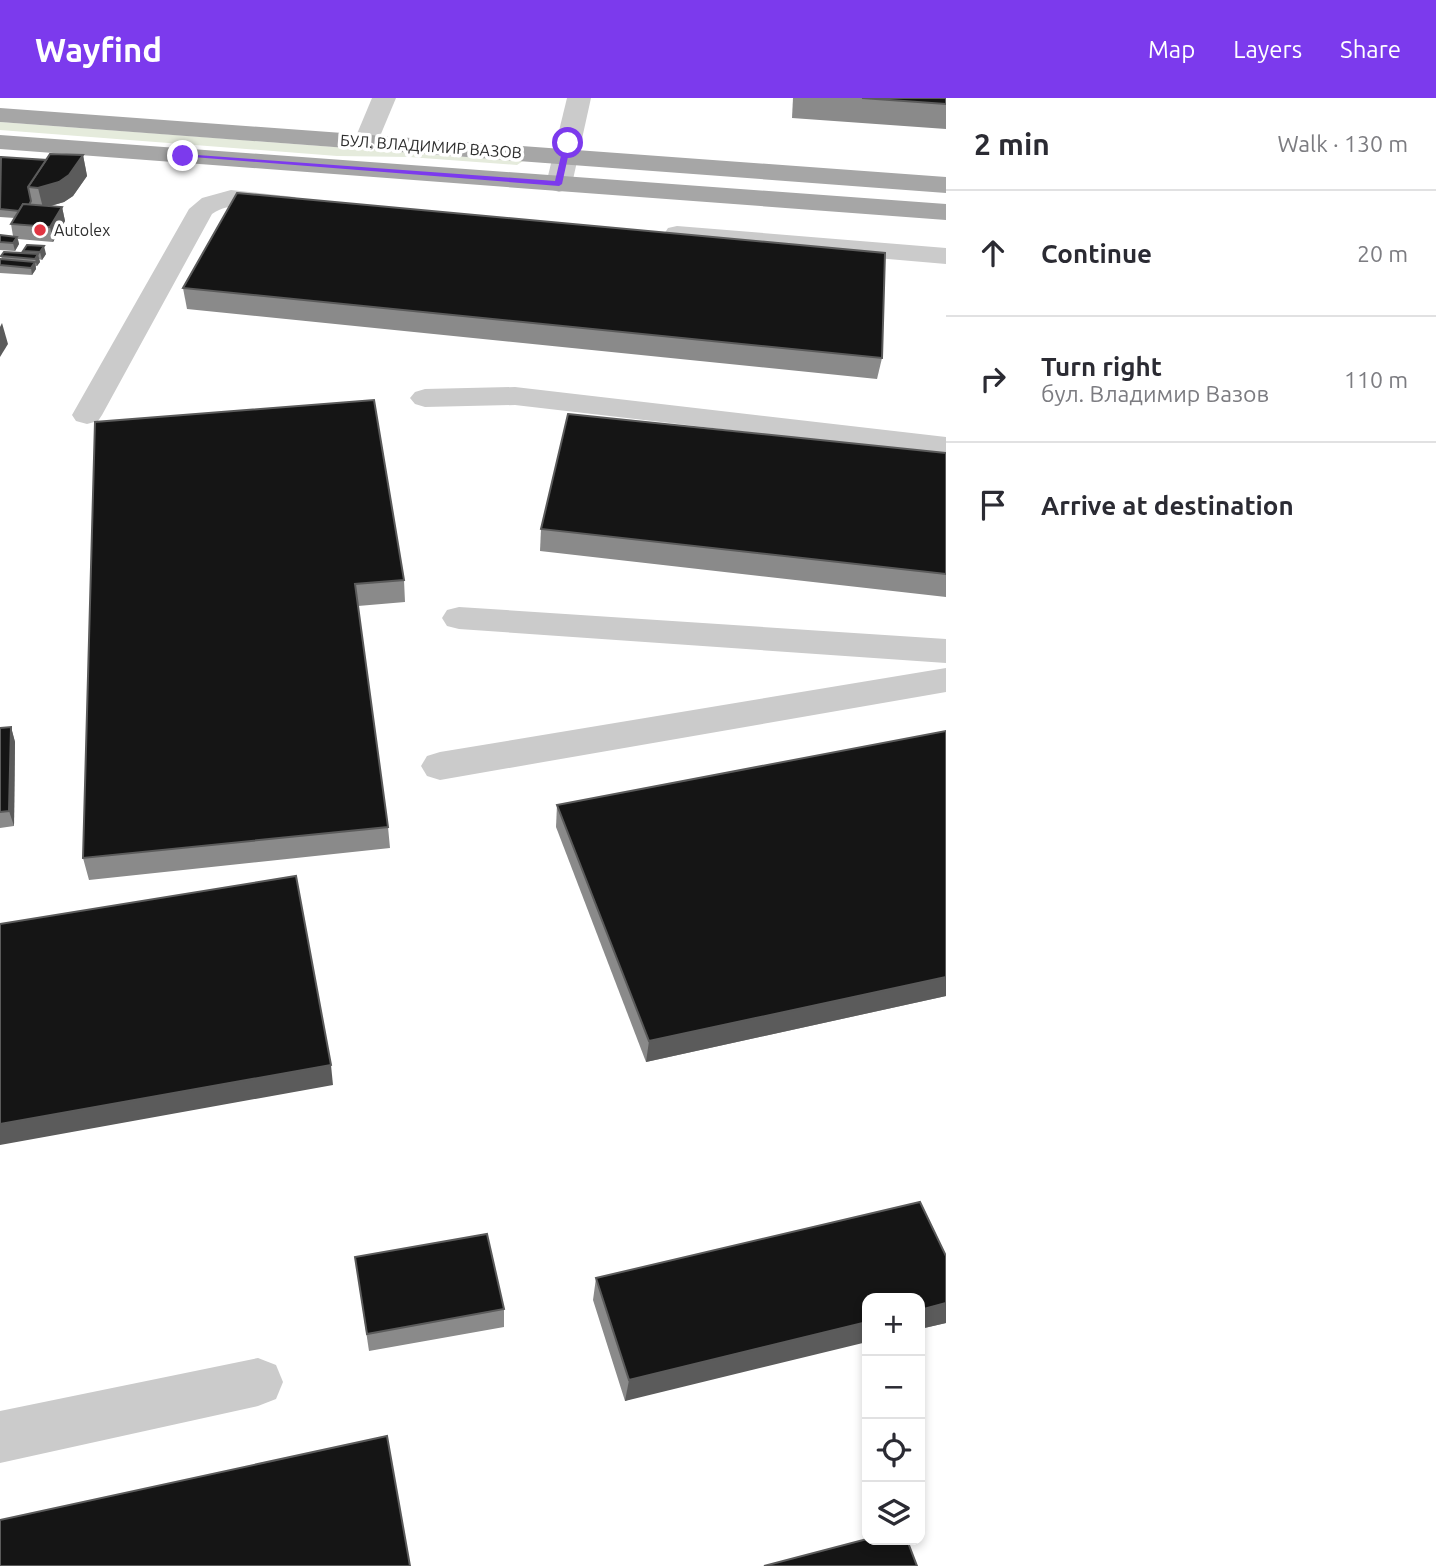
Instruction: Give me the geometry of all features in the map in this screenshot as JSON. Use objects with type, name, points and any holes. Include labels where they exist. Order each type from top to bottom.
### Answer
[{"type":"main road","name":"БУЛ. ВЛАДИМИР ВАЗОВ","points":[[0,115],[946,185]]},
{"type":"main road","name":"БУЛ. ВЛАДИМИР ВАЗОВ","points":[[0,142],[946,212]]},
{"type":"lane","points":[[366,141],[384,98]]},
{"type":"lane","points":[[559,184],[579,98]]},
{"type":"lane","points":[[87,415],[202,209],[211,201],[226,198],[309,204]]},
{"type":"lane","points":[[655,232],[946,256]]},
{"type":"lane","points":[[425,398],[515,396],[946,446]]},
{"type":"lane","points":[[458,618],[946,651]]},
{"type":"lane","points":[[440,766],[946,680]]},
{"type":"lane","points":[[0,1437],[258,1382]]},
{"type":"green space","points":[[0,122],[523,161],[517,165],[409,157],[337,156],[0,130]]},
{"type":"building","points":[[862,98],[946,98],[946,104]]},
{"type":"building","points":[[50,154],[83,155],[69,175],[59,182],[38,188],[28,187]]},
{"type":"building","points":[[1,157],[46,160],[28,187],[31,201],[29,205],[23,204],[19,211],[0,209]]},
{"type":"building","points":[[237,193],[885,253],[882,358],[183,288]]},
{"type":"building","points":[[23,204],[62,207],[50,227],[11,224]]},
{"type":"building","points":[[0,235],[17,237],[13,243],[0,242]]},
{"type":"building","points":[[27,245],[44,246],[40,252],[23,251]]},
{"type":"building","points":[[4,252],[38,254],[35,259],[1,256]]},
{"type":"building","points":[[0,259],[35,262],[31,268],[0,265]]},
{"type":"building","points":[[374,400],[404,580],[355,584],[388,827],[83,858],[95,422]]},
{"type":"building","points":[[568,414],[946,453],[946,574],[541,529]]},
{"type":"building","points":[[11,727],[9,811],[0,812],[0,728]]},
{"type":"building","points":[[946,731],[946,977],[649,1041],[557,805]]},
{"type":"building","points":[[296,876],[331,1065],[0,1124],[0,924]]},
{"type":"building","points":[[920,1202],[946,1256],[946,1303],[925,1309],[925,1293],[862,1293],[862,1323],[629,1380],[596,1278]]},
{"type":"building","points":[[487,1234],[504,1309],[367,1334],[355,1257]]},
{"type":"building","points":[[387,1436],[410,1566],[0,1566],[0,1520]]},
{"type":"building","points":[[862,1540],[862,1545],[909,1545],[917,1566],[764,1566]]},
{"type":"place","name":"Autolex","points":[[40,230]]},
{"type":"route","points":[[183,156],[559,184],[568,143]]}]
